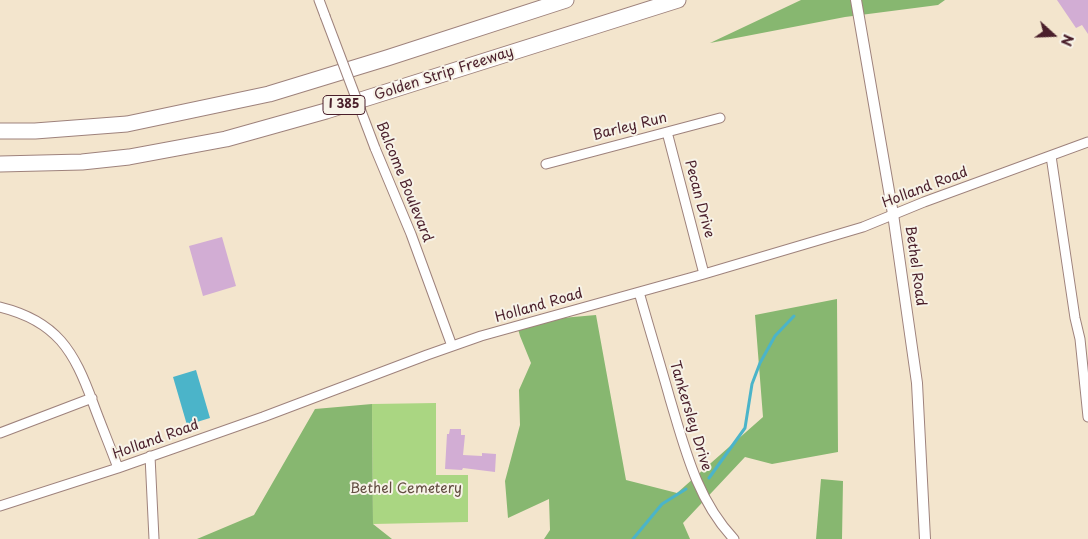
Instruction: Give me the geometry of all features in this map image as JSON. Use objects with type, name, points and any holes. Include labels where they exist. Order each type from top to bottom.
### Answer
[{"type":"highway","name":"I 385","points":[[0,131],[127,124],[269,94],[566,0]]},
{"type":"highway","name":"Golden Strip Freeway","points":[[0,164],[82,162],[129,157],[226,139],[317,114],[678,0]]},
{"type":"street","name":"Balcome Boulevard","points":[[319,0],[452,346]]},
{"type":"street","name":"Bethel Road","points":[[856,0],[893,214],[917,383],[925,539]]},
{"type":"street","name":"Barley Run","points":[[546,164],[720,118]]},
{"type":"street","name":"Pecan Drive","points":[[667,132],[704,274]]},
{"type":"street","name":"Holland Road","points":[[0,506],[118,468],[264,417],[452,346],[518,325],[848,232],[1088,142]]},
{"type":"street","points":[[1051,156],[1075,318],[1084,339],[1088,417]]},
{"type":"street","name":"Tankersley Drive","points":[[639,292],[697,485],[716,518],[734,539]]},
{"type":"street","points":[[0,307],[29,316],[46,326],[61,340],[73,356],[92,398],[118,468]]},
{"type":"street","points":[[0,432],[92,398]]},
{"type":"street","points":[[150,456],[154,539]]},
{"type":"green space","points":[[801,0],[945,0],[938,5],[845,17],[710,43]]},
{"type":"green space","points":[[837,299],[838,452],[772,464],[745,457],[683,523],[690,539],[544,539],[550,530],[549,499],[508,518],[505,481],[520,425],[519,390],[531,363],[516,322],[596,315],[626,480],[677,493],[763,417],[755,315]]},
{"type":"green space","name":"Bethel Cemetery","points":[[436,403],[436,475],[468,475],[468,522],[373,524],[372,404]]},
{"type":"green space","points":[[372,404],[373,524],[392,539],[197,539],[254,515],[315,409]]},
{"type":"green space","points":[[821,479],[843,481],[842,539],[816,539]]},
{"type":"water","points":[[196,370],[210,418],[187,425],[173,377]]},
{"type":"building","points":[[1057,0],[1088,0],[1088,34],[1082,25],[1076,28]]},
{"type":"building","points":[[222,237],[236,286],[203,296],[189,246]]},
{"type":"building","points":[[450,429],[461,429],[461,435],[465,435],[463,455],[482,456],[482,453],[496,454],[495,472],[463,468],[462,470],[445,469],[447,434],[449,434]]},
{"type":"waterway","points":[[709,478],[745,428],[752,384],[760,363],[775,336],[794,316]]},
{"type":"waterway","points":[[633,539],[662,504],[686,489]]}]
